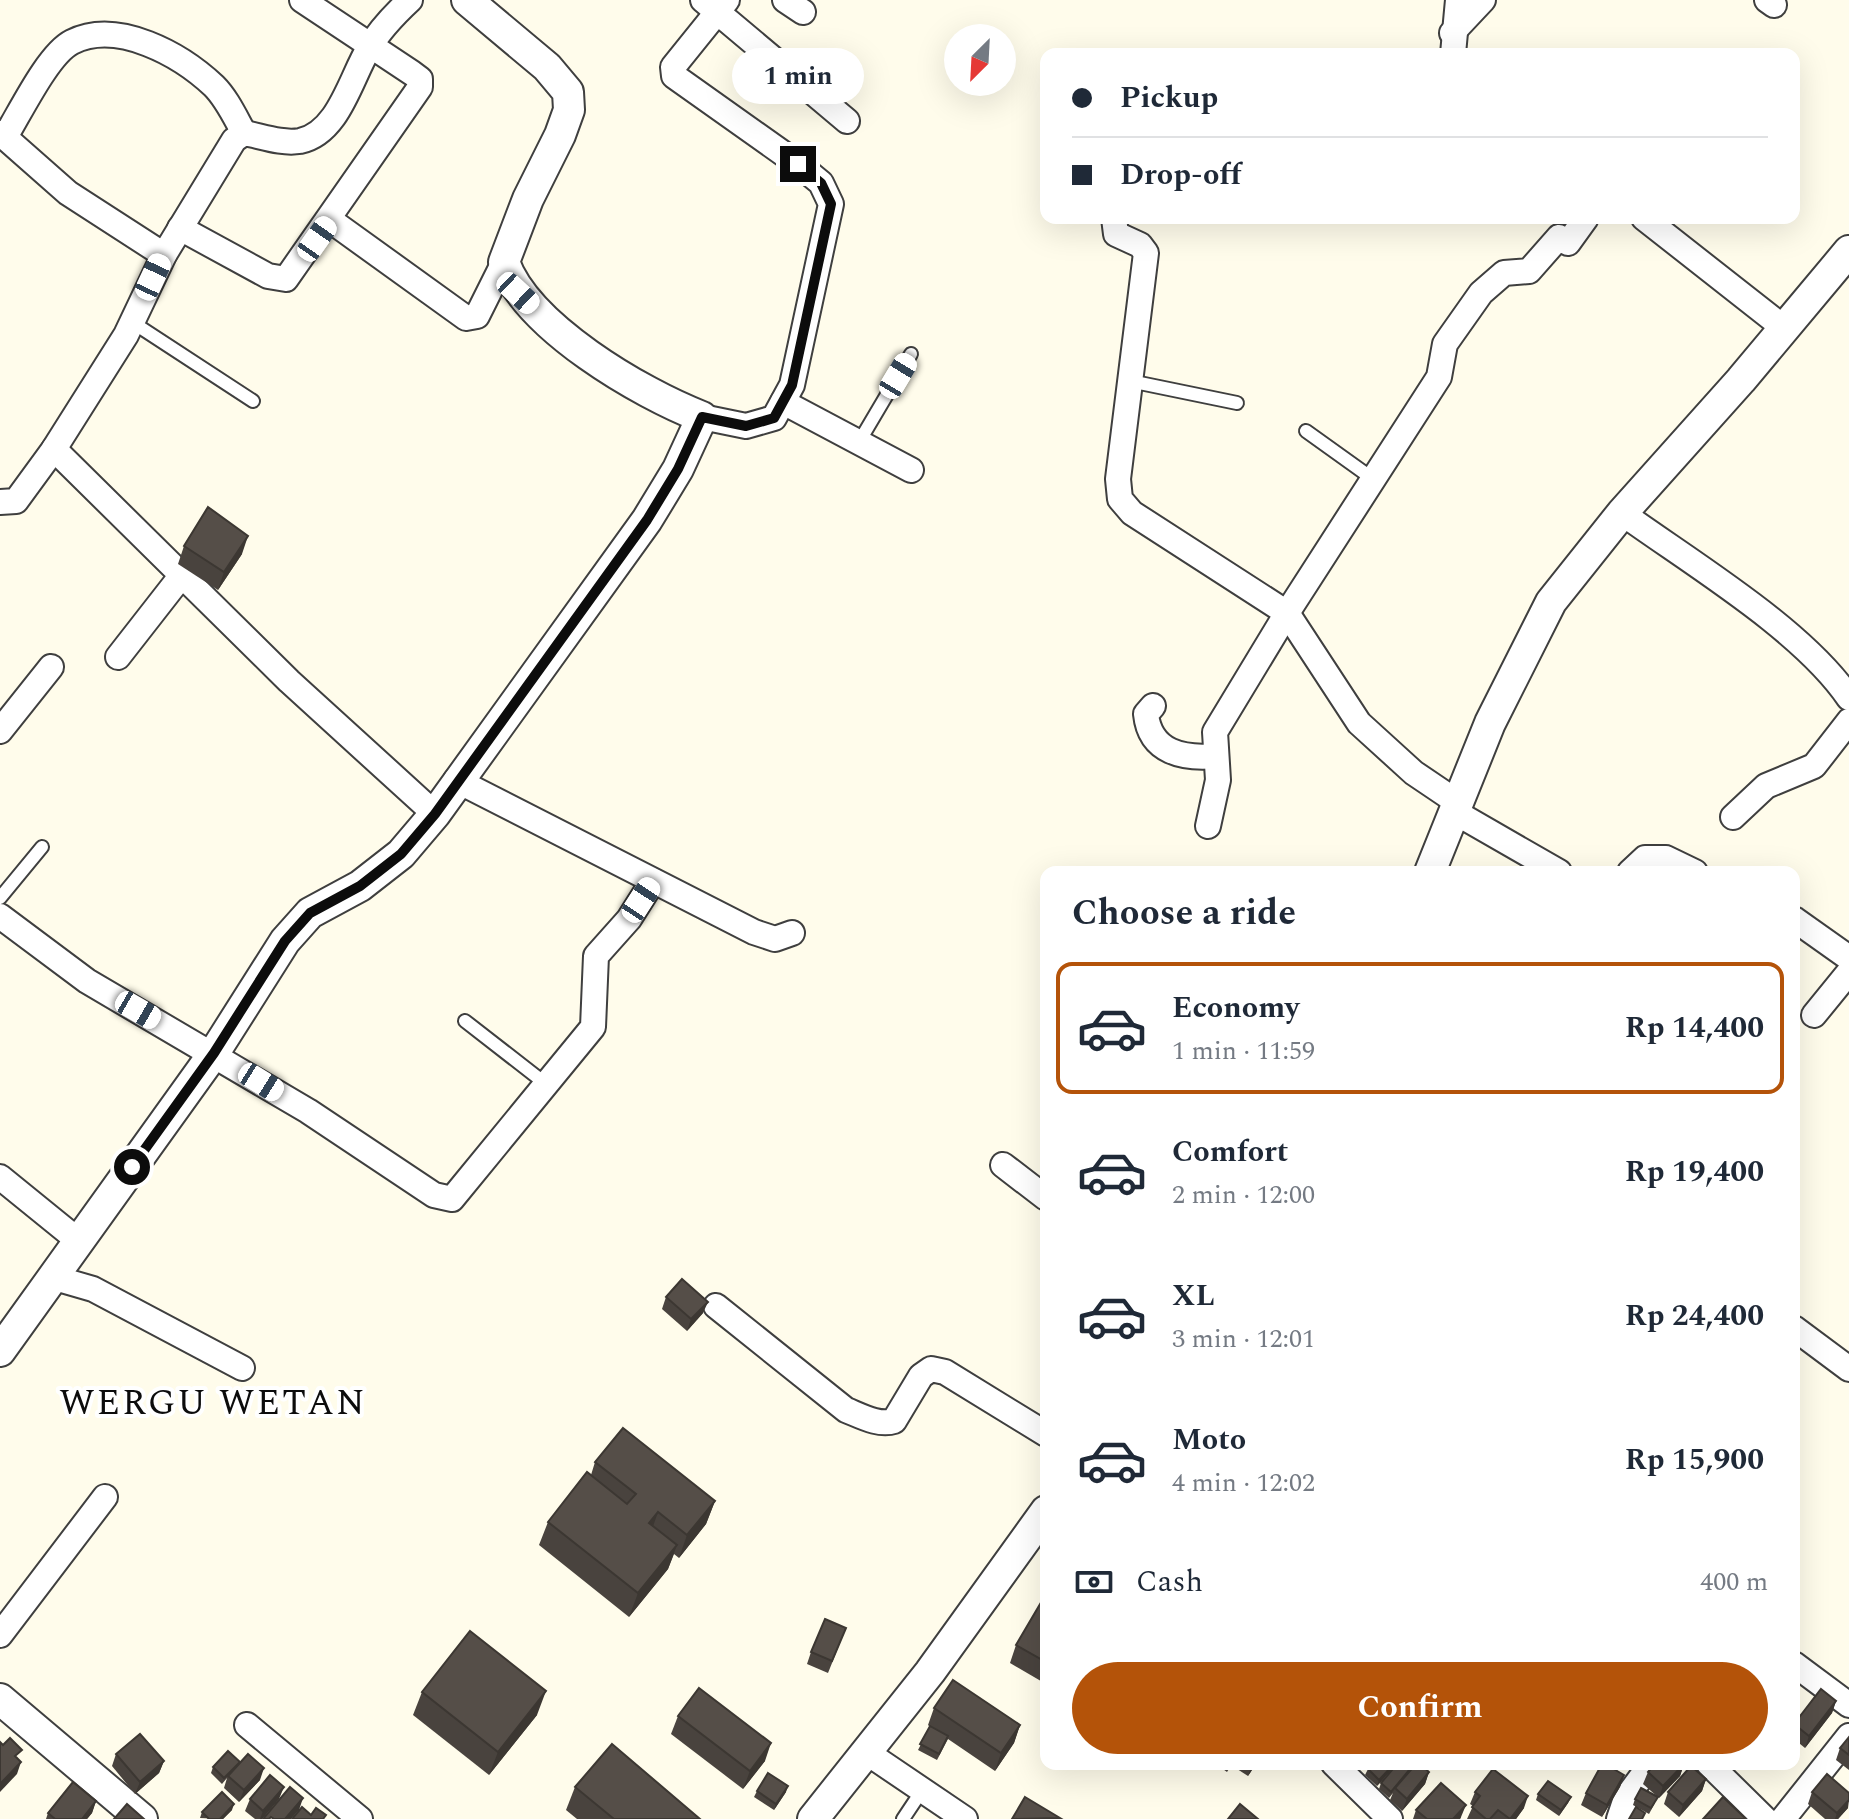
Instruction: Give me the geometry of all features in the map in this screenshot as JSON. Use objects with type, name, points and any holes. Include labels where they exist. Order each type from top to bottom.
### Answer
[{"type":"street","points":[[180,228],[280,281],[291,275],[420,87],[420,79],[412,73],[302,0]]},
{"type":"street","points":[[164,255],[68,193],[2,135],[56,55],[72,42],[115,36],[156,48],[197,72],[216,89],[244,133],[285,142],[302,141],[320,130],[335,114],[370,46],[410,0]]},
{"type":"street","points":[[330,220],[466,318],[477,316],[504,262],[528,199],[569,110],[568,92],[547,67],[467,0]]},
{"type":"street","points":[[1452,44],[1458,0]]},
{"type":"street","points":[[1452,44],[1483,0]]},
{"type":"street","points":[[504,262],[518,293],[620,378],[659,400],[702,417],[746,426],[774,418],[792,385],[831,204],[821,183],[674,76],[673,67],[715,4],[847,121]]},
{"type":"street","points":[[0,502],[16,501],[54,449],[132,322],[180,228],[234,140],[244,133]]},
{"type":"street","points":[[1115,224],[1116,234],[1140,245],[1146,253],[1118,479],[1120,499],[1132,513],[1287,613],[1359,723],[1455,806],[1550,866]]},
{"type":"street","points":[[1208,826],[1218,780],[1215,732],[1287,613],[1439,377],[1445,344],[1481,293],[1504,273],[1529,271],[1559,237],[1568,243],[1582,224]]},
{"type":"street","points":[[1652,224],[1784,328]]},
{"type":"street","points":[[1432,866],[1490,723],[1537,627],[1578,564],[1849,251]]},
{"type":"street","points":[[783,402],[911,470]]},
{"type":"street","points":[[0,1351],[214,1053],[285,941],[310,913],[360,886],[401,854],[435,814],[456,780],[647,520],[678,469],[702,417]]},
{"type":"street","points":[[54,449],[289,681],[435,814]]},
{"type":"street","points":[[1622,513],[1796,640],[1833,674],[1849,698]]},
{"type":"street","points":[[118,657],[182,575]]},
{"type":"street","points":[[0,731],[51,667]]},
{"type":"street","points":[[1153,706],[1146,714],[1147,724],[1165,749],[1190,759],[1216,756]]},
{"type":"street","points":[[1733,817],[1766,786],[1814,766],[1849,721]]},
{"type":"street","points":[[456,780],[766,938],[783,938],[792,933]]},
{"type":"street","points":[[1636,866],[1645,858],[1666,858],[1683,866]]},
{"type":"street","points":[[0,916],[87,981],[214,1053],[308,1111],[414,1183],[447,1199],[459,1192],[596,1021],[596,956],[629,919],[653,881]]},
{"type":"street","points":[[1800,923],[1849,958]]},
{"type":"street","points":[[1814,1015],[1849,972]]},
{"type":"street","points":[[1003,1165],[1040,1193]]},
{"type":"street","points":[[0,1177],[80,1242]]},
{"type":"street","points":[[55,1278],[93,1289],[242,1368]]},
{"type":"street","points":[[716,1306],[846,1410],[874,1421],[894,1421],[921,1376],[931,1369],[945,1372],[1040,1430]]},
{"type":"street","points":[[1800,1332],[1849,1369]]},
{"type":"street","points":[[0,1635],[36,1583],[105,1497]]},
{"type":"street","points":[[813,1819],[930,1672],[1040,1521]]},
{"type":"street","points":[[1800,1668],[1849,1705]]},
{"type":"street","points":[[2,1706],[142,1819]]},
{"type":"street","points":[[247,1725],[360,1819]]},
{"type":"street","points":[[1783,1819],[1849,1736]]},
{"type":"street","points":[[866,1752],[965,1819]]},
{"type":"street","points":[[1349,1770],[1390,1819]]},
{"type":"street","points":[[1619,1819],[1623,1804],[1647,1770]]},
{"type":"street","points":[[1715,1770],[1765,1819]]},
{"type":"lane","points":[[132,322],[253,401]]},
{"type":"lane","points":[[859,442],[911,354]]},
{"type":"lane","points":[[1130,381],[1237,403]]},
{"type":"lane","points":[[1306,431],[1373,479]]},
{"type":"lane","points":[[0,898],[42,847]]},
{"type":"lane","points":[[465,1021],[546,1084]]},
{"type":"lane","points":[[903,1819],[923,1789]]},
{"type":"building","points":[[208,507],[248,536],[224,572],[184,546]]},
{"type":"building","points":[[682,1279],[708,1302],[691,1319],[666,1297]]},
{"type":"building","points":[[623,1428],[715,1501],[687,1535],[658,1512],[649,1523],[677,1545],[638,1593],[548,1522],[587,1472],[627,1504],[636,1494],[595,1462]]},
{"type":"building","points":[[1040,1604],[1040,1659],[1016,1645]]},
{"type":"building","points":[[825,1619],[846,1628],[832,1661],[811,1652]]},
{"type":"building","points":[[470,1631],[546,1691],[498,1752],[422,1692]]},
{"type":"building","points":[[953,1680],[1020,1725],[1001,1753],[934,1708]]},
{"type":"building","points":[[699,1688],[771,1743],[750,1771],[678,1716]]},
{"type":"building","points":[[1821,1689],[1836,1701],[1809,1736],[1800,1729],[1800,1716]]},
{"type":"building","points":[[930,1726],[948,1736],[939,1754],[920,1744]]},
{"type":"building","points":[[140,1734],[164,1761],[140,1782],[116,1754]]},
{"type":"building","points":[[1849,1737],[1849,1755],[1840,1748]]},
{"type":"building","points":[[10,1738],[22,1750],[15,1756],[21,1762],[0,1784],[0,1742],[3,1745]]},
{"type":"building","points":[[612,1744],[700,1819],[614,1819],[575,1787]]},
{"type":"building","points":[[228,1751],[240,1762],[224,1778],[213,1767]]},
{"type":"building","points":[[248,1754],[264,1768],[244,1790],[228,1776]]},
{"type":"building","points":[[1369,1770],[1388,1770],[1379,1780]]},
{"type":"building","points":[[1392,1770],[1409,1770],[1391,1792],[1381,1783]]},
{"type":"building","points":[[1411,1770],[1429,1772],[1407,1799],[1395,1788]]},
{"type":"building","points":[[1494,1770],[1528,1796],[1510,1819],[1498,1810],[1486,1819],[1472,1807],[1480,1796],[1475,1792]]},
{"type":"building","points":[[1599,1770],[1615,1770],[1624,1775],[1607,1805],[1586,1793]]},
{"type":"building","points":[[1650,1770],[1678,1770],[1663,1786],[1648,1772]]},
{"type":"building","points":[[1687,1770],[1696,1770],[1706,1779],[1683,1805],[1668,1792]]},
{"type":"building","points":[[768,1773],[788,1786],[776,1804],[757,1791]]},
{"type":"building","points":[[1827,1774],[1849,1793],[1849,1800],[1837,1813],[1812,1792]]},
{"type":"building","points":[[270,1775],[284,1787],[263,1811],[250,1799]]},
{"type":"building","points":[[1548,1781],[1571,1797],[1561,1810],[1538,1794]]},
{"type":"building","points":[[73,1782],[96,1801],[82,1819],[55,1819],[48,1813]]},
{"type":"building","points":[[1441,1783],[1466,1805],[1453,1819],[1427,1819],[1416,1810]]},
{"type":"building","points":[[290,1787],[303,1798],[285,1819],[263,1819]]},
{"type":"building","points":[[1641,1788],[1658,1797],[1651,1808],[1635,1799]]},
{"type":"building","points":[[222,1792],[234,1804],[220,1819],[209,1819],[202,1812]]},
{"type":"building","points":[[1025,1797],[1060,1818],[1012,1819]]},
{"type":"building","points":[[1723,1797],[1745,1818],[1744,1819],[1703,1819]]},
{"type":"building","points":[[127,1804],[144,1819],[114,1819]]},
{"type":"building","points":[[1240,1804],[1258,1819],[1228,1819]]},
{"type":"building","points":[[302,1807],[311,1815],[316,1808],[326,1815],[323,1819],[292,1819]]},
{"type":"building","points":[[1636,1807],[1645,1813],[1642,1819],[1629,1819]]},
{"type":"district","name":"WERGU WETAN","points":[[213,1401]]},
{"type":"route","points":[[132,1167],[214,1053],[258,979],[285,941],[310,913],[360,886],[401,854],[435,814],[456,780],[542,667],[647,520],[678,469],[702,417],[746,426],[774,418],[792,385],[831,204],[821,183],[798,164]]}]
